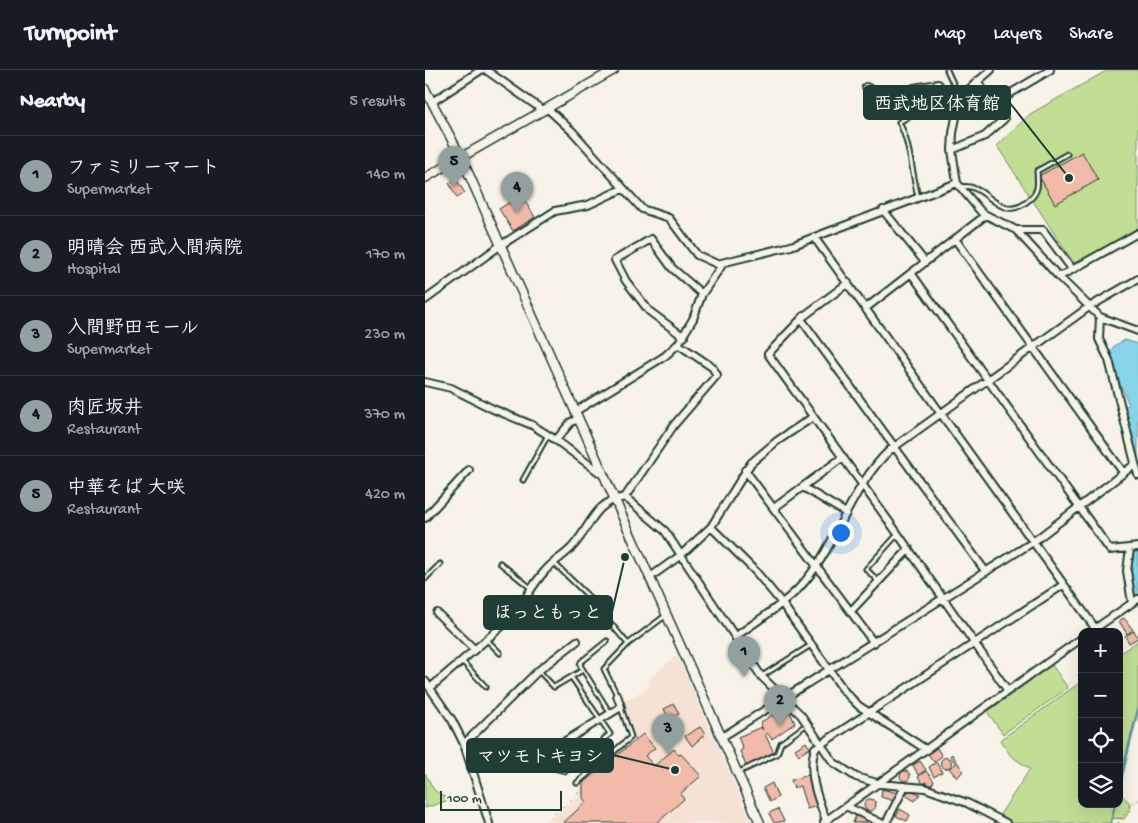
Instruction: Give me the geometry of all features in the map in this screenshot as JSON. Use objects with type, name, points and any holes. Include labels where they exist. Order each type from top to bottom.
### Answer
[{"type":"street","points":[[432,102],[481,70]]},
{"type":"street","points":[[486,70],[546,110],[573,132],[622,190],[642,209],[669,218],[697,255],[711,263],[722,265],[814,237],[918,197],[959,185]]},
{"type":"street","points":[[425,178],[462,159],[614,70]]},
{"type":"street","points":[[991,70],[977,81],[959,104],[952,150],[959,185],[982,213],[1016,230],[1089,308],[1101,317],[1138,331]]},
{"type":"street","points":[[996,107],[1011,93],[1050,70]]},
{"type":"street","points":[[952,150],[985,136],[1004,118],[977,81]]},
{"type":"street","points":[[866,88],[891,100],[914,88],[938,84],[959,104]]},
{"type":"street","points":[[425,89],[462,159],[760,823]]},
{"type":"street","points":[[425,300],[501,245],[555,211],[588,204],[622,190]]},
{"type":"street","points":[[883,210],[925,262]]},
{"type":"street","points":[[866,308],[986,215]]},
{"type":"street","points":[[1016,230],[1043,230],[1071,269]]},
{"type":"street","points":[[1059,278],[1071,269],[1138,233]]},
{"type":"street","points":[[814,237],[1033,542],[1091,628]]},
{"type":"street","points":[[684,337],[649,311],[627,282],[615,260],[651,239],[672,268],[702,294]]},
{"type":"street","points":[[955,239],[1123,472]]},
{"type":"street","points":[[556,440],[577,415],[665,356],[678,344],[684,337],[702,294],[722,265]]},
{"type":"street","points":[[911,273],[1110,550],[1138,547]]},
{"type":"street","points":[[735,637],[799,588],[817,564],[862,484],[880,459],[893,447],[1089,308],[1138,279]]},
{"type":"street","points":[[848,283],[801,319],[767,354],[909,549],[1008,691]]},
{"type":"street","points":[[1101,317],[1099,339],[1109,360],[1138,474]]},
{"type":"street","points":[[801,319],[986,572]]},
{"type":"street","points":[[430,688],[513,615],[545,570],[575,544],[597,511],[607,502],[625,497],[674,425],[717,375],[712,367],[678,344]]},
{"type":"street","points":[[425,382],[451,388],[493,409],[532,425],[548,434],[603,475]]},
{"type":"street","points":[[649,578],[681,555],[711,527],[745,470],[765,450],[813,417]]},
{"type":"street","points":[[774,508],[843,457]]},
{"type":"street","points":[[722,737],[1033,542],[1134,464]]},
{"type":"street","points":[[425,518],[469,470]]},
{"type":"street","points":[[745,470],[817,564],[874,643]]},
{"type":"street","points":[[803,487],[846,513]]},
{"type":"street","points":[[625,497],[665,531],[761,676],[801,715],[829,757],[848,774],[879,784],[925,788],[967,803],[1006,823]]},
{"type":"street","points":[[711,527],[757,572],[781,602],[845,692],[869,713],[927,750]]},
{"type":"street","points":[[1095,628],[1135,601],[1127,571],[1130,548]]},
{"type":"street","points":[[851,611],[909,549]]},
{"type":"street","points":[[1063,585],[815,748],[811,765],[814,787],[825,822],[1078,641]]},
{"type":"street","points":[[437,613],[474,649]]},
{"type":"street","points":[[464,744],[538,670],[577,641]]},
{"type":"street","points":[[425,681],[452,720],[464,744],[489,823]]},
{"type":"street","points":[[543,763],[562,743],[621,707],[617,695]]},
{"type":"street","points":[[886,823],[905,786]]},
{"type":"street","points":[[848,807],[881,823]]},
{"type":"lane","points":[[947,70],[959,104]]},
{"type":"lane","points":[[914,88],[919,111],[899,122],[907,138],[907,151],[918,197]]},
{"type":"lane","points":[[959,185],[966,186],[1007,209],[1019,207],[1035,195],[1038,189],[1037,171],[1067,154]]},
{"type":"lane","points":[[523,480],[548,434]]},
{"type":"lane","points":[[878,581],[867,569],[898,534]]},
{"type":"lane","points":[[500,563],[532,589]]},
{"type":"lane","points":[[425,579],[440,564]]},
{"type":"lane","points":[[554,564],[586,594],[628,644]]},
{"type":"lane","points":[[617,695],[603,669],[628,644],[666,616]]},
{"type":"lane","points":[[485,639],[500,653]]},
{"type":"lane","points":[[607,641],[581,662],[583,670],[610,713]]},
{"type":"lane","points":[[761,676],[811,645]]},
{"type":"lane","points":[[462,661],[486,687]]},
{"type":"lane","points":[[538,670],[554,687],[583,670]]},
{"type":"lane","points":[[572,678],[599,721],[610,734],[604,740]]},
{"type":"lane","points":[[577,783],[631,737],[621,707]]},
{"type":"lane","points":[[738,772],[777,754],[781,743],[803,727]]},
{"type":"lane","points":[[468,757],[498,752],[543,763],[565,771],[586,755]]},
{"type":"path","points":[[544,823],[578,794],[577,783]]},
{"type":"path","points":[[1118,823],[1120,817],[1131,804],[1138,800]]},
{"type":"shaded area","points":[[677,655],[751,821],[750,823],[546,823],[580,795],[579,784],[633,737],[622,702],[650,687],[647,681]]},
{"type":"green space","points":[[1108,70],[1138,70],[1138,228],[1077,263],[1073,262],[997,146],[1030,114]]},
{"type":"green space","points":[[1138,641],[1138,707],[1123,766],[1123,673],[1123,651]]},
{"type":"green space","points":[[1052,665],[1068,688],[1003,734],[987,712]]},
{"type":"green space","points":[[1078,684],[1078,808],[1123,808],[1123,797],[1129,802],[1130,810],[1124,819],[1111,818],[1110,823],[1013,823],[999,816],[1030,769],[1011,756],[1000,740]]},
{"type":"green space","points":[[425,773],[434,790],[449,800],[425,808]]},
{"type":"water","points":[[1125,340],[1138,344],[1138,457],[1133,455],[1122,407],[1129,405],[1108,354],[1115,345]]},
{"type":"water","points":[[1138,549],[1138,595],[1134,596],[1130,570],[1133,551]]},
{"type":"building","points":[[1082,152],[1098,180],[1055,204],[1039,176]]},
{"type":"building","points":[[456,179],[465,193],[457,198],[449,183]]},
{"type":"building","points":[[521,195],[535,217],[513,231],[499,209]]},
{"type":"building","points":[[1124,618],[1133,630],[1127,634],[1119,621]]},
{"type":"building","points":[[1134,631],[1138,638],[1129,643],[1125,636]]},
{"type":"building","points":[[674,704],[679,714],[669,719],[664,709]]},
{"type":"building","points":[[784,707],[786,710],[788,708],[795,723],[772,739],[767,733],[765,734],[774,753],[746,766],[740,751],[743,749],[738,737],[761,727],[763,730],[760,723]]},
{"type":"building","points":[[700,727],[705,734],[692,746],[685,736]]},
{"type":"building","points":[[643,734],[655,748],[645,756],[654,766],[674,749],[701,776],[680,794],[684,799],[657,823],[563,823],[586,802],[583,798],[583,783]]},
{"type":"building","points":[[806,742],[810,748],[799,755],[795,749]]},
{"type":"building","points":[[937,748],[942,756],[934,762],[928,754]]},
{"type":"building","points":[[952,754],[963,771],[957,778],[949,768],[956,764],[950,756]]},
{"type":"building","points":[[944,758],[948,758],[951,763],[950,767],[944,768],[941,765],[941,761]]},
{"type":"building","points":[[920,761],[926,770],[918,775],[913,765]]},
{"type":"building","points":[[936,762],[942,772],[934,777],[929,767]]},
{"type":"building","points":[[903,771],[907,771],[910,776],[909,780],[903,781],[900,778],[900,774]]},
{"type":"building","points":[[926,771],[934,781],[931,786],[926,782],[923,784],[918,777]]},
{"type":"building","points":[[808,775],[817,806],[807,809],[800,786],[794,788],[791,780]]},
{"type":"building","points":[[772,783],[778,797],[770,802],[763,788]]},
{"type":"building","points":[[882,789],[897,793],[894,801],[881,797]]},
{"type":"building","points":[[910,790],[920,794],[915,801],[905,795]]},
{"type":"building","points":[[868,799],[872,799],[876,805],[872,811],[868,811],[864,807],[864,803]]},
{"type":"building","points":[[778,809],[784,821],[774,823],[769,813]]},
{"type":"building","points":[[900,809],[910,815],[907,821],[896,816]]},
{"type":"building","points":[[856,815],[867,821],[866,823],[853,823]]},
{"type":"waterway","points":[[1123,772],[1138,710]]},
{"type":"waterway","points":[[1111,823],[1114,808]]},
{"type":"place","name":"西武地区体育館","points":[[1069,178]]},
{"type":"place","name":"中華そば 大咲","points":[[454,187]]},
{"type":"place","name":"肉匠坂井","points":[[517,213]]},
{"type":"place","name":"ほっともっと","points":[[625,557]]},
{"type":"place","name":"ファミリーマート","points":[[744,677]]},
{"type":"place","name":"明晴会 西武入間病院","points":[[780,726]]},
{"type":"place","name":"入間野田モール","points":[[668,754]]},
{"type":"place","name":"マツモトキヨシ","points":[[675,770]]}]
